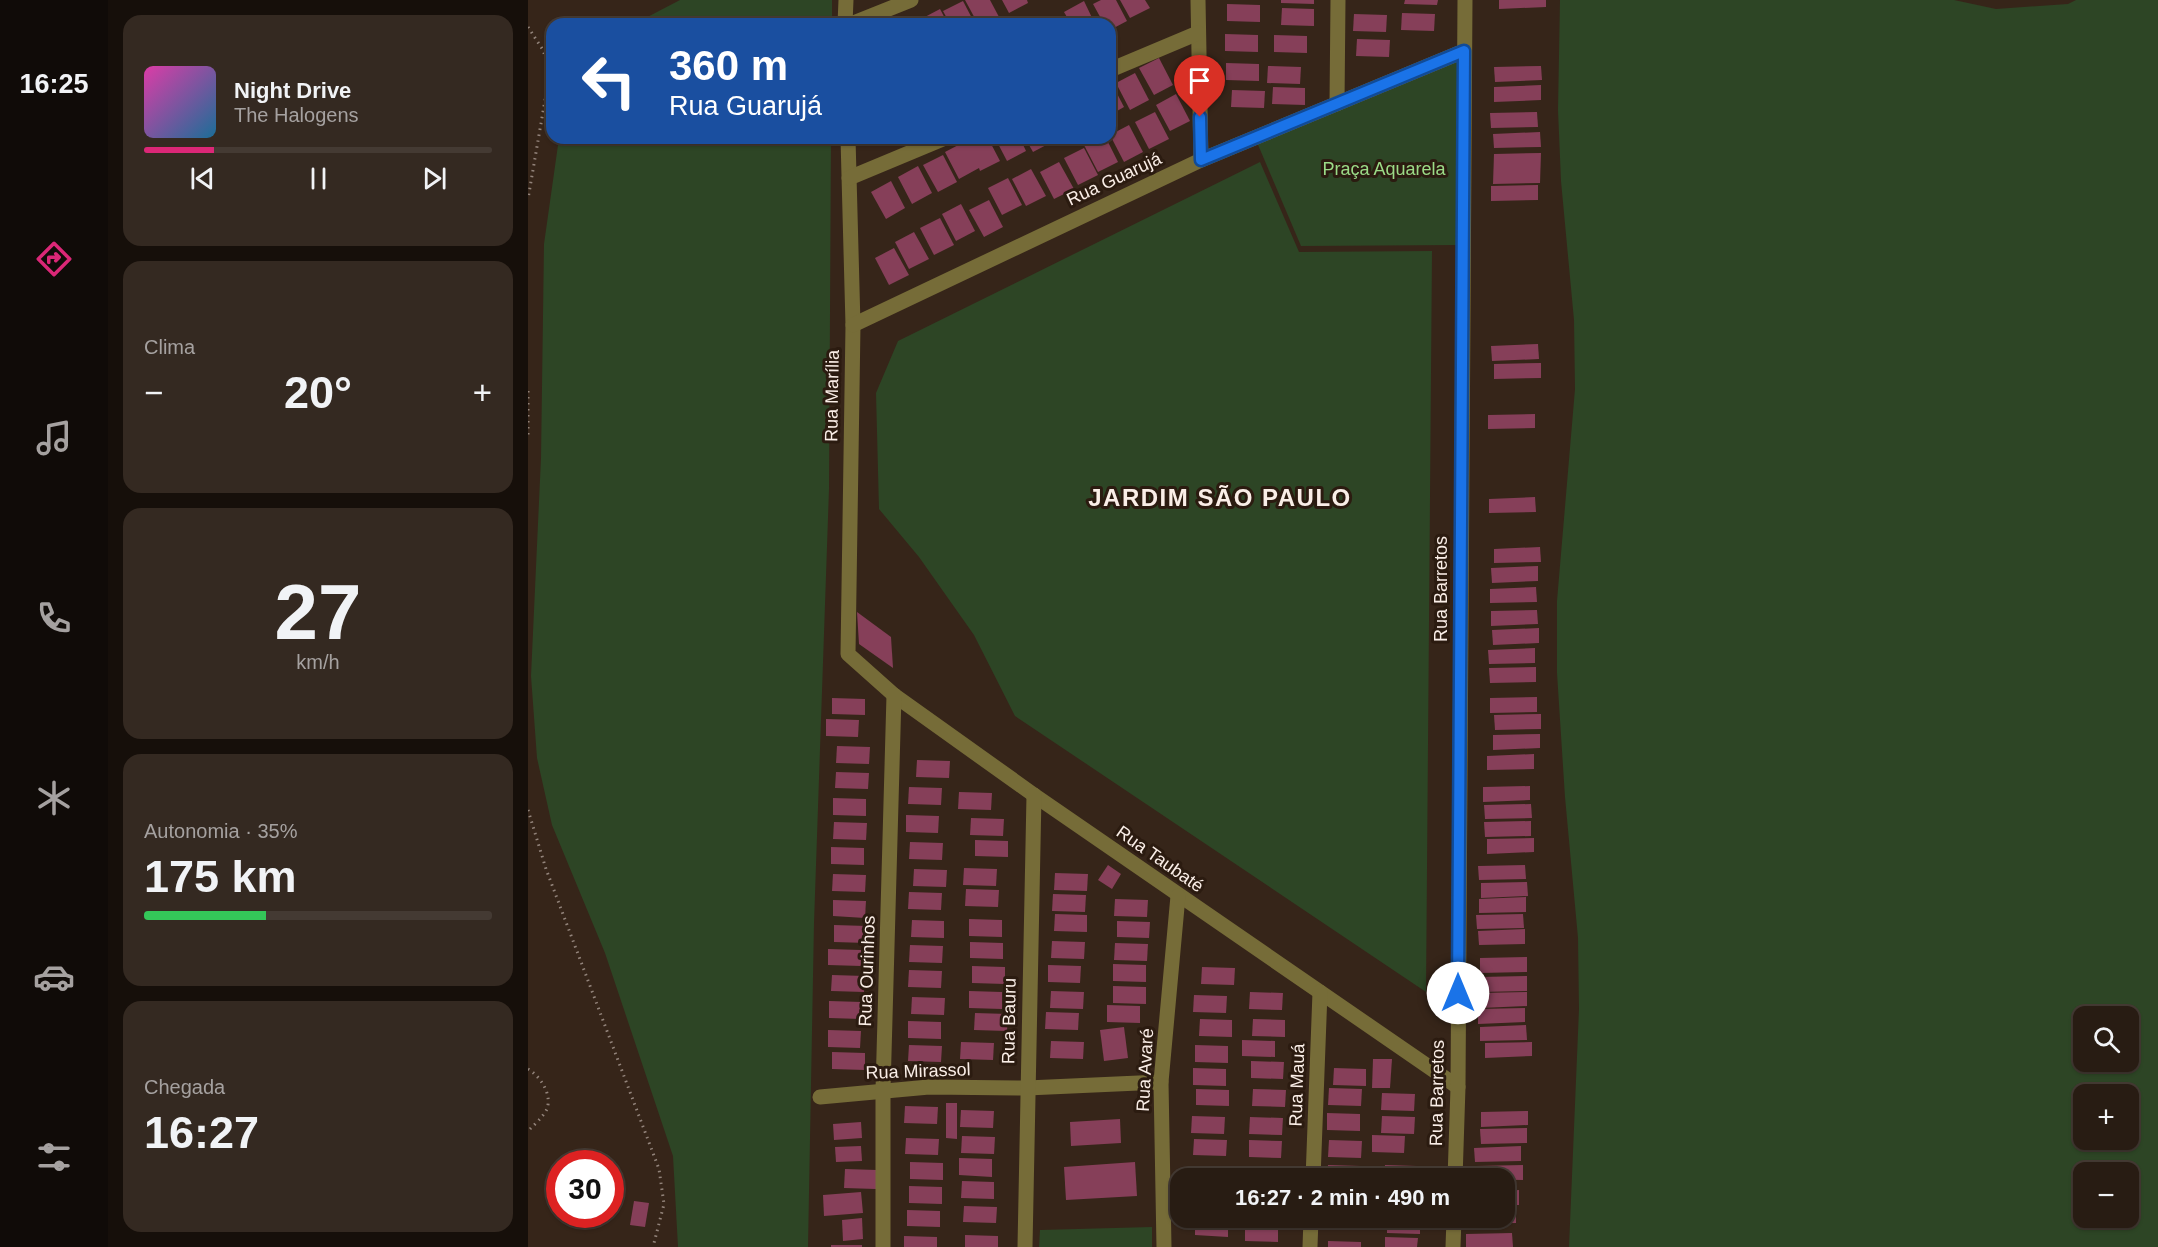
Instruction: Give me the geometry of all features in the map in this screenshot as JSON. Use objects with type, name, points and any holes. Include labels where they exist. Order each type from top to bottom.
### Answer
[{"type":"street","points":[[845,18],[846,0]]},
{"type":"street","points":[[866,18],[911,0]]},
{"type":"street","points":[[1198,0],[1201,160]]},
{"type":"street","points":[[1337,104],[1338,0]]},
{"type":"street","name":"Rua Barretos","points":[[1455,1168],[1458,1087],[1465,0]]},
{"type":"street","points":[[1116,67],[1197,33]]},
{"type":"street","name":"Rua Guarujá","points":[[853,325],[1201,160],[1464,51]]},
{"type":"street","name":"Rua Marília","points":[[848,144],[853,325],[848,654]]},
{"type":"street","points":[[849,178],[931,144]]},
{"type":"street","name":"Rua Taubaté","points":[[848,654],[894,696],[1178,896],[1458,1087]]},
{"type":"street","name":"Rua Ourinhos","points":[[883,1247],[883,1090],[894,696]]},
{"type":"street","name":"Rua Bauru","points":[[1025,1247],[1034,795]]},
{"type":"street","name":"Rua Avaré","points":[[1164,1247],[1161,1082],[1178,896]]},
{"type":"street","name":"Rua Mauá","points":[[1313,1168],[1320,992]]},
{"type":"street","name":"Rua Mirassol","points":[[820,1097],[929,1087],[1027,1088],[1161,1082]]},
{"type":"street","points":[[1310,1247],[1311,1228]]},
{"type":"street","points":[[1453,1247],[1454,1228]]},
{"type":"path","points":[[528,27],[546,59]]},
{"type":"path","points":[[528,199],[546,94]]},
{"type":"path","points":[[528,391],[528,435]]},
{"type":"path","points":[[528,810],[546,869],[659,1170],[664,1204],[653,1247]]},
{"type":"path","points":[[528,1069],[535,1073],[549,1099],[546,1111],[528,1131]]},
{"type":"green space","points":[[680,0],[832,0],[832,18],[646,18]]},
{"type":"green space","points":[[1560,0],[1954,0],[1996,9],[2068,4],[2076,0],[2158,0],[2158,1247],[1569,1247],[1579,1009],[1578,938],[1565,797],[1557,673],[1557,601],[1575,389],[1574,320],[1561,181],[1558,110]]},
{"type":"green space","name":"Praça Aquarela","points":[[1462,55],[1459,245],[1301,246],[1256,140]]},
{"type":"green space","points":[[558,144],[831,144],[829,489],[814,923],[808,1247],[678,1247],[673,1156],[605,953],[552,825],[537,758],[531,676],[541,458],[544,244]]},
{"type":"green space","points":[[1260,162],[1299,252],[1432,251],[1426,992],[1015,716],[974,635],[919,557],[879,509],[876,393],[898,341]]},
{"type":"green space","points":[[1152,1227],[1152,1247],[1039,1247],[1040,1230]]},
{"type":"building","points":[[965,0],[990,0],[999,17],[997,18],[975,18]]},
{"type":"building","points":[[1002,0],[1027,0],[1028,3],[1009,13]]},
{"type":"building","points":[[1101,0],[1116,0],[1127,21],[1116,27],[1116,18],[1101,18],[1093,4]]},
{"type":"building","points":[[1120,0],[1145,0],[1150,8],[1130,18]]},
{"type":"building","points":[[1281,0],[1314,0],[1314,4],[1281,3]]},
{"type":"building","points":[[1405,0],[1438,0],[1437,5],[1404,4]]},
{"type":"building","points":[[1499,0],[1546,0],[1546,7],[1499,9]]},
{"type":"building","points":[[963,1],[972,18],[947,18],[943,11]]},
{"type":"building","points":[[1084,1],[1092,18],[1068,18],[1064,12]]},
{"type":"building","points":[[1227,4],[1260,5],[1260,22],[1227,21]]},
{"type":"building","points":[[1282,8],[1314,9],[1314,26],[1281,25]]},
{"type":"building","points":[[940,9],[945,18],[923,18]]},
{"type":"building","points":[[1402,13],[1435,14],[1434,31],[1401,30]]},
{"type":"building","points":[[1354,14],[1387,15],[1386,32],[1353,31]]},
{"type":"building","points":[[1225,34],[1258,35],[1258,52],[1225,51]]},
{"type":"building","points":[[1274,35],[1307,36],[1307,53],[1274,52]]},
{"type":"building","points":[[1357,39],[1390,40],[1389,57],[1356,56]]},
{"type":"building","points":[[1159,58],[1173,85],[1154,95],[1139,68]]},
{"type":"building","points":[[1226,63],[1259,64],[1259,81],[1226,80]]},
{"type":"building","points":[[1268,66],[1301,67],[1300,84],[1267,83]]},
{"type":"building","points":[[1541,66],[1542,80],[1495,82],[1494,67]]},
{"type":"building","points":[[1135,73],[1149,100],[1130,110],[1116,83]]},
{"type":"building","points":[[1541,85],[1541,100],[1494,102],[1494,87]]},
{"type":"building","points":[[1273,87],[1305,88],[1305,105],[1272,104]]},
{"type":"building","points":[[1232,90],[1265,91],[1264,108],[1231,107]]},
{"type":"building","points":[[1116,92],[1124,107],[1116,112]]},
{"type":"building","points":[[1176,94],[1190,121],[1170,131],[1156,105]]},
{"type":"building","points":[[1155,112],[1169,139],[1149,149],[1135,122]]},
{"type":"building","points":[[1537,112],[1538,127],[1491,128],[1490,113]]},
{"type":"building","points":[[1129,125],[1143,152],[1124,162],[1115,144],[1116,132]]},
{"type":"building","points":[[1540,132],[1541,147],[1494,148],[1493,134]]},
{"type":"building","points":[[960,144],[991,144],[1000,161],[980,171],[979,168],[959,179],[945,152]]},
{"type":"building","points":[[998,144],[1023,144],[1026,151],[1007,161]]},
{"type":"building","points":[[1028,144],[1048,144],[1033,152]]},
{"type":"building","points":[[1109,144],[1118,162],[1098,172],[1084,145]]},
{"type":"building","points":[[1084,148],[1098,175],[1078,185],[1064,158]]},
{"type":"building","points":[[1541,153],[1540,183],[1493,184],[1494,154]]},
{"type":"building","points":[[943,155],[957,182],[938,192],[923,165]]},
{"type":"building","points":[[1059,162],[1074,189],[1054,199],[1040,172]]},
{"type":"building","points":[[918,166],[932,193],[912,204],[898,177]]},
{"type":"building","points":[[1031,169],[1046,196],[1026,206],[1012,179]]},
{"type":"building","points":[[1008,178],[1022,205],[1002,215],[988,188]]},
{"type":"building","points":[[891,181],[905,208],[886,219],[871,192]]},
{"type":"building","points":[[1538,185],[1538,200],[1491,201],[1491,186]]},
{"type":"building","points":[[989,200],[1003,227],[984,237],[969,210]]},
{"type":"building","points":[[961,204],[975,231],[956,241],[942,214]]},
{"type":"building","points":[[940,218],[954,245],[934,255],[920,228]]},
{"type":"building","points":[[914,232],[929,259],[909,269],[895,242]]},
{"type":"building","points":[[894,248],[909,275],[889,285],[875,258]]},
{"type":"building","points":[[1538,344],[1539,359],[1492,361],[1491,346]]},
{"type":"building","points":[[1541,363],[1541,378],[1494,379],[1494,364]]},
{"type":"building","points":[[1535,414],[1535,428],[1488,429],[1488,415]]},
{"type":"building","points":[[1535,497],[1536,512],[1489,513],[1489,499]]},
{"type":"building","points":[[1540,547],[1541,562],[1494,563],[1494,549]]},
{"type":"building","points":[[1538,566],[1538,581],[1492,583],[1491,568]]},
{"type":"building","points":[[1536,587],[1537,602],[1490,603],[1490,589]]},
{"type":"building","points":[[1537,610],[1538,624],[1491,626],[1491,611]]},
{"type":"building","points":[[857,612],[891,637],[893,668],[859,644]]},
{"type":"building","points":[[1539,628],[1539,643],[1493,645],[1492,630]]},
{"type":"building","points":[[1535,648],[1535,663],[1489,664],[1488,650]]},
{"type":"building","points":[[1536,667],[1536,682],[1490,683],[1489,668]]},
{"type":"building","points":[[1537,697],[1537,712],[1490,713],[1490,698]]},
{"type":"building","points":[[832,698],[865,699],[865,715],[832,714]]},
{"type":"building","points":[[1541,714],[1541,729],[1495,730],[1494,715]]},
{"type":"building","points":[[826,719],[859,720],[858,737],[826,736]]},
{"type":"building","points":[[1540,734],[1540,748],[1493,750],[1493,735]]},
{"type":"building","points":[[837,746],[870,747],[869,764],[836,763]]},
{"type":"building","points":[[1534,754],[1534,769],[1487,770],[1487,756]]},
{"type":"building","points":[[917,760],[950,761],[949,778],[916,777]]},
{"type":"building","points":[[836,772],[869,773],[868,789],[835,788]]},
{"type":"building","points":[[1530,786],[1530,800],[1483,802],[1483,787]]},
{"type":"building","points":[[909,787],[942,788],[941,805],[908,804]]},
{"type":"building","points":[[959,792],[992,793],[991,810],[958,809]]},
{"type":"building","points":[[833,798],[866,799],[866,816],[833,815]]},
{"type":"building","points":[[1531,804],[1532,818],[1485,819],[1484,805]]},
{"type":"building","points":[[906,815],[939,816],[938,833],[906,832]]},
{"type":"building","points":[[971,818],[1004,819],[1003,836],[970,835]]},
{"type":"building","points":[[1531,821],[1531,836],[1485,837],[1484,822]]},
{"type":"building","points":[[834,822],[867,823],[866,840],[833,839]]},
{"type":"building","points":[[1534,838],[1534,852],[1487,854],[1487,839]]},
{"type":"building","points":[[975,840],[1008,841],[1008,857],[975,856]]},
{"type":"building","points":[[910,842],[943,843],[942,860],[909,859]]},
{"type":"building","points":[[831,847],[864,848],[864,865],[831,864]]},
{"type":"building","points":[[1108,865],[1121,874],[1112,889],[1098,880]]},
{"type":"building","points":[[1525,865],[1526,879],[1479,880],[1478,866]]},
{"type":"building","points":[[964,868],[997,869],[996,886],[963,885]]},
{"type":"building","points":[[914,869],[947,870],[946,887],[913,886]]},
{"type":"building","points":[[1055,873],[1088,874],[1087,891],[1054,890]]},
{"type":"building","points":[[833,874],[866,875],[865,892],[832,891]]},
{"type":"building","points":[[1527,882],[1528,896],[1481,898],[1481,883]]},
{"type":"building","points":[[966,889],[999,890],[998,907],[965,906]]},
{"type":"building","points":[[909,892],[942,893],[941,910],[908,909]]},
{"type":"building","points":[[1053,894],[1086,895],[1085,912],[1052,911]]},
{"type":"building","points":[[1526,897],[1526,912],[1479,913],[1479,899]]},
{"type":"building","points":[[1115,899],[1148,900],[1147,917],[1114,916]]},
{"type":"building","points":[[833,900],[866,901],[865,918],[833,916]]},
{"type":"building","points":[[1055,914],[1087,915],[1087,932],[1054,931]]},
{"type":"building","points":[[1523,914],[1524,928],[1477,929],[1476,915]]},
{"type":"building","points":[[969,919],[1002,920],[1002,937],[969,936]]},
{"type":"building","points":[[912,920],[944,921],[944,938],[911,937]]},
{"type":"building","points":[[1117,921],[1150,922],[1149,938],[1117,937]]},
{"type":"building","points":[[834,925],[867,926],[867,943],[834,942]]},
{"type":"building","points":[[1525,929],[1525,944],[1479,945],[1478,931]]},
{"type":"building","points":[[1052,941],[1085,942],[1084,959],[1051,958]]},
{"type":"building","points":[[970,942],[1003,943],[1003,959],[970,958]]},
{"type":"building","points":[[1115,943],[1148,944],[1147,961],[1114,960]]},
{"type":"building","points":[[910,945],[943,946],[942,963],[909,962]]},
{"type":"building","points":[[828,949],[861,950],[861,966],[828,965]]},
{"type":"building","points":[[1527,957],[1527,972],[1480,973],[1480,958]]},
{"type":"building","points":[[1113,964],[1146,965],[1146,982],[1113,981]]},
{"type":"building","points":[[1048,965],[1081,966],[1080,983],[1048,982]]},
{"type":"building","points":[[972,966],[1005,967],[1005,984],[972,983]]},
{"type":"building","points":[[1202,967],[1235,968],[1234,985],[1201,984]]},
{"type":"building","points":[[909,970],[942,971],[941,988],[908,987]]},
{"type":"building","points":[[832,975],[865,976],[864,992],[831,991]]},
{"type":"building","points":[[1527,976],[1527,991],[1480,992],[1480,977]]},
{"type":"building","points":[[1113,986],[1146,987],[1146,1004],[1113,1003]]},
{"type":"building","points":[[969,991],[1002,992],[1002,1009],[969,1008]]},
{"type":"building","points":[[1051,991],[1084,992],[1083,1009],[1050,1008]]},
{"type":"building","points":[[1250,992],[1283,993],[1282,1010],[1249,1009]]},
{"type":"building","points":[[1527,992],[1527,1006],[1481,1008],[1480,993]]},
{"type":"building","points":[[1194,995],[1227,996],[1226,1013],[1193,1012]]},
{"type":"building","points":[[912,997],[945,998],[944,1015],[911,1014]]},
{"type":"building","points":[[829,1001],[862,1002],[861,1019],[829,1018]]},
{"type":"building","points":[[1107,1005],[1140,1006],[1140,1023],[1107,1022]]},
{"type":"building","points":[[1525,1008],[1525,1022],[1478,1024],[1478,1009]]},
{"type":"building","points":[[1046,1012],[1079,1013],[1078,1030],[1045,1029]]},
{"type":"building","points":[[975,1013],[1008,1014],[1007,1031],[974,1030]]},
{"type":"building","points":[[1200,1019],[1232,1020],[1232,1037],[1199,1036]]},
{"type":"building","points":[[1253,1019],[1285,1020],[1285,1037],[1252,1036]]},
{"type":"building","points":[[908,1021],[941,1022],[941,1039],[908,1038]]},
{"type":"building","points":[[1526,1025],[1527,1040],[1480,1041],[1480,1027]]},
{"type":"building","points":[[1124,1027],[1128,1058],[1104,1061],[1100,1030]]},
{"type":"building","points":[[828,1030],[861,1031],[860,1048],[828,1047]]},
{"type":"building","points":[[1242,1040],[1275,1041],[1275,1057],[1242,1056]]},
{"type":"building","points":[[1051,1041],[1084,1042],[1083,1059],[1050,1058]]},
{"type":"building","points":[[961,1042],[994,1043],[993,1060],[960,1059]]},
{"type":"building","points":[[1532,1042],[1532,1056],[1485,1058],[1485,1043]]},
{"type":"building","points":[[909,1045],[942,1046],[941,1062],[908,1061]]},
{"type":"building","points":[[1195,1045],[1228,1046],[1228,1063],[1195,1062]]},
{"type":"building","points":[[832,1052],[865,1053],[865,1070],[832,1069]]},
{"type":"building","points":[[1373,1059],[1392,1059],[1390,1088],[1372,1088]]},
{"type":"building","points":[[1251,1061],[1284,1062],[1283,1079],[1251,1078]]},
{"type":"building","points":[[1193,1068],[1226,1069],[1226,1086],[1193,1085]]},
{"type":"building","points":[[1334,1068],[1366,1069],[1366,1086],[1333,1085]]},
{"type":"building","points":[[1329,1088],[1362,1089],[1361,1106],[1328,1105]]},
{"type":"building","points":[[1196,1089],[1229,1090],[1229,1106],[1196,1105]]},
{"type":"building","points":[[1253,1089],[1286,1090],[1285,1107],[1252,1106]]},
{"type":"building","points":[[1382,1093],[1415,1094],[1414,1111],[1381,1110]]},
{"type":"building","points":[[946,1103],[957,1103],[957,1139],[946,1138]]},
{"type":"building","points":[[905,1106],[938,1107],[937,1124],[904,1123]]},
{"type":"building","points":[[961,1110],[994,1111],[993,1128],[960,1127]]},
{"type":"building","points":[[1528,1111],[1528,1125],[1481,1127],[1481,1112]]},
{"type":"building","points":[[1327,1113],[1360,1114],[1360,1131],[1327,1130]]},
{"type":"building","points":[[1192,1116],[1225,1117],[1224,1134],[1191,1133]]},
{"type":"building","points":[[1382,1116],[1415,1117],[1414,1134],[1381,1133]]},
{"type":"building","points":[[1250,1117],[1283,1118],[1282,1135],[1249,1134]]},
{"type":"building","points":[[1120,1119],[1121,1143],[1071,1146],[1070,1122]]},
{"type":"building","points":[[861,1122],[862,1138],[834,1140],[833,1124]]},
{"type":"building","points":[[1527,1128],[1527,1143],[1481,1144],[1480,1129]]},
{"type":"building","points":[[1372,1135],[1405,1136],[1404,1153],[1372,1152]]},
{"type":"building","points":[[962,1136],[995,1137],[994,1154],[961,1153]]},
{"type":"building","points":[[906,1138],[939,1139],[938,1155],[905,1154]]},
{"type":"building","points":[[1194,1139],[1227,1140],[1226,1156],[1193,1155]]},
{"type":"building","points":[[1249,1140],[1282,1141],[1281,1158],[1249,1157]]},
{"type":"building","points":[[1329,1140],[1362,1141],[1361,1158],[1328,1157]]},
{"type":"building","points":[[861,1146],[862,1161],[836,1162],[835,1147]]},
{"type":"building","points":[[1521,1146],[1521,1161],[1475,1162],[1474,1148]]},
{"type":"building","points":[[959,1158],[992,1159],[992,1177],[959,1175]]},
{"type":"building","points":[[910,1162],[943,1163],[943,1180],[910,1179]]},
{"type":"building","points":[[1135,1162],[1137,1196],[1066,1200],[1064,1167]]},
{"type":"building","points":[[1328,1165],[1361,1166],[1361,1168],[1328,1168]]},
{"type":"building","points":[[1385,1165],[1417,1166],[1417,1168],[1385,1168]]},
{"type":"building","points":[[1523,1165],[1523,1180],[1515,1180],[1515,1168],[1476,1168],[1476,1166]]},
{"type":"building","points":[[845,1169],[877,1170],[876,1189],[844,1188]]},
{"type":"building","points":[[962,1181],[994,1182],[994,1199],[961,1198]]},
{"type":"building","points":[[909,1186],[942,1187],[942,1204],[909,1203]]},
{"type":"building","points":[[1515,1190],[1519,1190],[1519,1205],[1515,1205]]},
{"type":"building","points":[[861,1192],[863,1213],[824,1216],[823,1195]]},
{"type":"building","points":[[634,1201],[649,1203],[645,1227],[630,1225]]},
{"type":"building","points":[[964,1206],[997,1207],[996,1223],[963,1222]]},
{"type":"building","points":[[907,1210],[940,1211],[940,1227],[907,1226]]},
{"type":"building","points":[[862,1218],[863,1239],[843,1241],[842,1220]]},
{"type":"building","points":[[1195,1228],[1228,1228],[1228,1237],[1195,1235]]},
{"type":"building","points":[[1245,1228],[1278,1228],[1278,1242],[1245,1241]]},
{"type":"building","points":[[1362,1228],[1362,1230],[1329,1229]]},
{"type":"building","points":[[1387,1228],[1420,1228],[1420,1234],[1387,1233]]},
{"type":"building","points":[[1512,1233],[1513,1247],[1466,1247],[1466,1234]]},
{"type":"building","points":[[965,1235],[998,1236],[998,1247],[965,1247]]},
{"type":"building","points":[[904,1236],[937,1237],[937,1247],[904,1247]]},
{"type":"building","points":[[1385,1237],[1418,1238],[1417,1247],[1385,1247]]},
{"type":"building","points":[[1328,1241],[1361,1242],[1361,1247],[1328,1247]]},
{"type":"building","points":[[831,1245],[862,1245],[862,1247],[831,1247]]},
{"type":"district","name":"JARDIM SÃO PAULO","points":[[1220,497]]},
{"type":"route","points":[[1200,117],[1201,160],[1464,51],[1458,993]]}]
